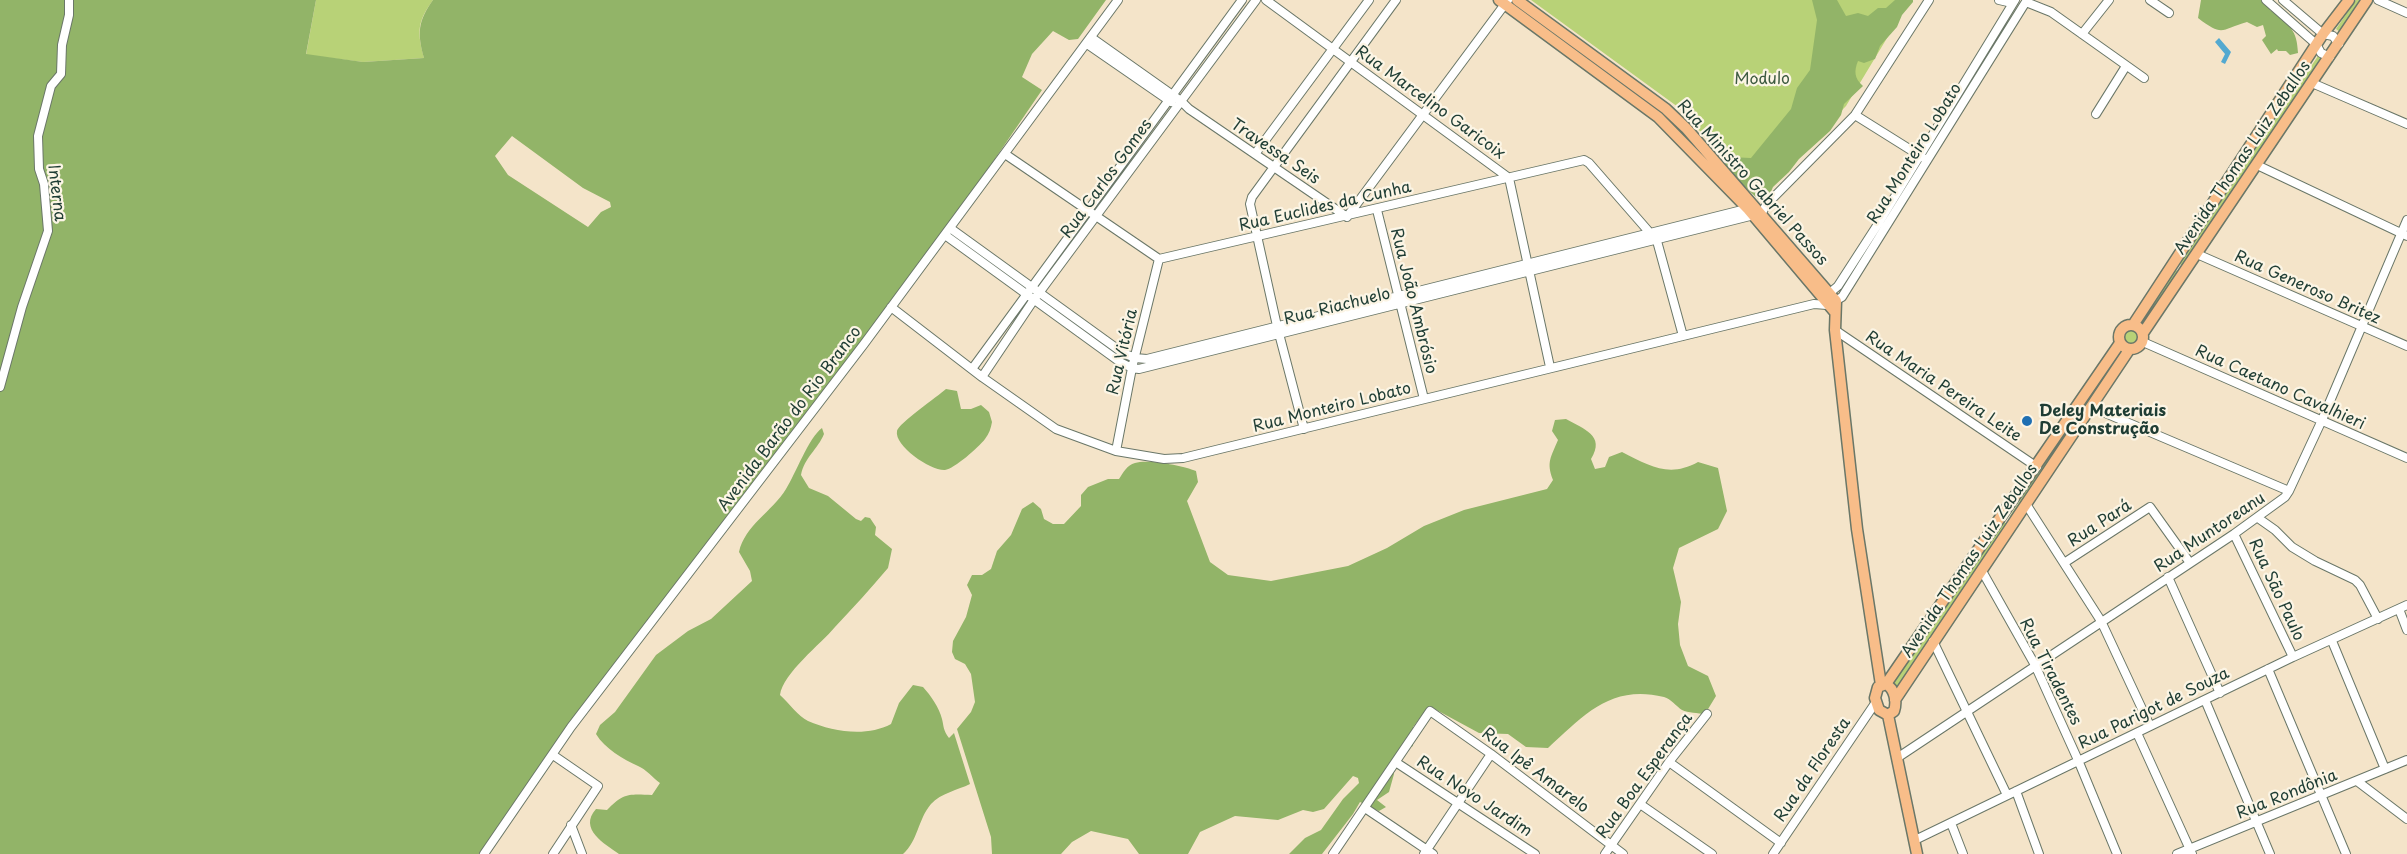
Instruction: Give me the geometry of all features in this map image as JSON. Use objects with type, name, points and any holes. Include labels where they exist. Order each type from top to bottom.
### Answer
[{"type":"main road","name":"Rua Ministro Gabriel Passos","points":[[1517,0],[1541,24]]},
{"type":"main road","name":"Avenida Thomas Luiz Zeballos","points":[[2133,325],[2316,44],[2349,0]]},
{"type":"main road","name":"Avenida Thomas Luiz Zeballos","points":[[2143,338],[2184,272],[2367,0]]},
{"type":"main road","name":"Rua Ministro Gabriel Passos","points":[[1504,1],[1666,109],[1686,128],[1757,210],[1827,302]]},
{"type":"main road","points":[[2172,264],[2184,272]]},
{"type":"main road","points":[[1827,302],[1835,330],[1857,529],[1884,684],[1892,689],[1895,700],[1894,711],[1888,715]]},
{"type":"main road","points":[[2133,325],[2143,338],[2138,348],[2129,350],[2120,343],[2121,330],[2133,325]]},
{"type":"main road","name":"Avenida Thomas Luiz Zeballos","points":[[1884,684],[2003,516],[2120,343]]},
{"type":"main road","name":"Avenida Thomas Luiz Zeballos","points":[[1895,700],[2129,350]]},
{"type":"main road","points":[[2003,516],[2013,524]]},
{"type":"main road","points":[[1884,684],[1875,692],[1876,702],[1879,710],[1888,715],[1917,854]]},
{"type":"street","name":"Interna","points":[[0,387],[22,307],[48,231],[44,184],[39,169],[38,136],[51,86],[61,74],[62,45],[69,15],[69,0]]},
{"type":"street","name":"Avenida Barão do Rio Branco","points":[[484,854],[572,727],[891,307],[1118,0]]},
{"type":"street","name":"Rua Carlos Gomes","points":[[972,369],[1242,0]]},
{"type":"street","name":"Rua Carlos Gomes","points":[[982,377],[1039,294],[1256,0]]},
{"type":"street","name":"Rua Marcelino Garicoix","points":[[1266,0],[1509,178],[1550,367]]},
{"type":"street","points":[[1255,154],[1369,0]]},
{"type":"street","points":[[1304,429],[1279,335],[1250,204],[1252,197],[1273,166],[1352,63],[1396,0]]},
{"type":"street","points":[[1757,210],[1855,114],[1929,0]]},
{"type":"street","points":[[1999,0],[2013,2]]},
{"type":"street","points":[[2082,34],[2109,0]]},
{"type":"street","points":[[2150,0],[2169,13]]},
{"type":"street","points":[[2266,0],[2316,44],[2321,53],[2330,57]]},
{"type":"street","points":[[2283,0],[2323,34],[2333,36],[2338,44]]},
{"type":"street","points":[[2378,0],[2407,13]]},
{"type":"street","points":[[1347,217],[1424,115],[1504,1]]},
{"type":"street","points":[[2026,1],[2051,12],[2144,78]]},
{"type":"street","name":"Rua Monteiro Lobato","points":[[1924,158],[1961,106],[2026,1]]},
{"type":"street","name":"Rua Monteiro Lobato","points":[[891,307],[982,377],[1056,429],[1116,451],[1164,459],[1183,458],[1550,367],[1827,302],[1842,297],[2013,2]]},
{"type":"street","name":"Travessa Seis","points":[[1089,41],[1347,217]]},
{"type":"street","points":[[2096,114],[2127,66]]},
{"type":"street","points":[[2312,83],[2407,124]]},
{"type":"street","points":[[1953,102],[1961,106]]},
{"type":"street","points":[[1855,114],[1924,158]]},
{"type":"street","points":[[1005,154],[1159,259]]},
{"type":"street","name":"Rua Euclides da Cunha","points":[[1159,259],[1584,160],[1649,232]]},
{"type":"street","points":[[2257,165],[2404,235]]},
{"type":"street","name":"Rua João Ambrósio","points":[[1377,210],[1396,296],[1424,399]]},
{"type":"street","name":"Rua Riachuelo","points":[[1135,358],[1147,358],[1649,232],[1757,210]]},
{"type":"street","name":"Rua Riachuelo","points":[[1132,368],[1139,369],[1658,241],[1757,210]]},
{"type":"street","name":"Rua Muntoreanu","points":[[1897,758],[2258,518],[2285,497],[2322,420],[2360,326],[2404,235],[2407,220]]},
{"type":"street","points":[[947,231],[1028,291],[1039,294],[1124,353],[1135,358]]},
{"type":"street","points":[[1649,232],[1658,241],[1683,336]]},
{"type":"street","name":"Rua Generoso Britez","points":[[2196,254],[2407,346]]},
{"type":"street","name":"Rua Vitória","points":[[1116,451],[1132,368],[1159,259]]},
{"type":"street","points":[[1028,291],[1034,301],[1132,368]]},
{"type":"street","name":"Rua Maria Pereira Leite","points":[[1835,330],[2037,466]]},
{"type":"street","name":"Rua Caetano Cavalhieri","points":[[2143,338],[2407,458]]},
{"type":"street","points":[[2091,407],[2289,491]]},
{"type":"street","points":[[2026,504],[2101,621],[2150,726]]},
{"type":"street","name":"Rua Pará","points":[[2064,563],[2150,507],[2190,562]]},
{"type":"street","points":[[2258,518],[2275,530],[2292,547],[2355,580],[2378,619]]},
{"type":"street","name":"Rua São Paulo","points":[[2234,534],[2293,657]]},
{"type":"street","name":"Rua Tiradentes","points":[[1982,571],[2035,665],[2117,854]]},
{"type":"street","points":[[2168,577],[2220,693]]},
{"type":"street","points":[[2403,607],[2407,630]]},
{"type":"street","name":"Rua Parigot de Souza","points":[[1915,840],[2293,657],[2403,607]]},
{"type":"street","points":[[1934,641],[2007,795]]},
{"type":"street","points":[[2332,641],[2385,769]]},
{"type":"street","points":[[2268,669],[2346,854]]},
{"type":"street","points":[[2205,700],[2270,854]]},
{"type":"street","name":"Rua da Floresta","points":[[1773,854],[1876,702]]},
{"type":"street","name":"Rua Ipê Amarelo","points":[[1397,763],[1430,711],[1623,854]]},
{"type":"street","name":"Rua Boa Esperança","points":[[1605,854],[1669,762],[1707,714]]},
{"type":"street","points":[[2137,733],[2191,851]]},
{"type":"street","points":[[1365,808],[1428,853],[1491,754]]},
{"type":"street","points":[[553,755],[598,786],[553,854]]},
{"type":"street","name":"Rua Rondônia","points":[[2177,854],[2191,851],[2407,760]]},
{"type":"street","points":[[1669,762],[1781,843]]},
{"type":"street","points":[[1333,854],[1397,763]]},
{"type":"street","name":"Rua Novo Jardim","points":[[1397,763],[1535,854]]},
{"type":"street","points":[[2357,781],[2407,819]]},
{"type":"street","points":[[2016,791],[2039,854]]},
{"type":"street","points":[[1640,804],[1712,854]]},
{"type":"street","points":[[1951,823],[1963,854]]},
{"type":"street","points":[[571,825],[582,854]]},
{"type":"green space","points":[[0,0],[316,0],[306,54],[363,62],[424,58],[420,28],[424,14],[433,0],[1106,0],[1078,39],[1069,40],[1053,31],[1032,54],[1022,77],[1042,90],[949,226],[569,728],[482,854],[0,854]],"holes":[[[512,136],[583,188],[610,202],[611,207],[601,212],[588,227],[508,175],[495,156]]]},
{"type":"green space","points":[[316,0],[433,0],[421,21],[420,41],[424,58],[363,62],[306,55]]},
{"type":"green space","name":"Modulo","points":[[1531,0],[1910,0],[1846,106],[1759,196],[1678,107]]},
{"type":"green space","points":[[1812,0],[1837,0],[1846,16],[1858,13],[1868,16],[1878,8],[1886,8],[1895,0],[1913,0],[1913,2],[1902,15],[1897,27],[1880,46],[1875,59],[1864,63],[1858,61],[1856,74],[1863,86],[1844,104],[1841,115],[1830,131],[1799,159],[1773,187],[1769,196],[1759,200],[1727,170],[1724,160],[1729,157],[1751,158],[1791,109],[1797,88],[1810,70],[1817,20]]},
{"type":"green space","points":[[2201,0],[2264,0],[2271,11],[2273,10],[2292,29],[2298,53],[2290,55],[2286,51],[2277,49],[2271,54],[2262,40],[2266,36],[2263,25],[2257,27],[2247,22],[2222,30],[2213,28],[2198,18]]},
{"type":"green space","points":[[2356,0],[2362,0],[2340,32],[2336,29]]},
{"type":"green space","points":[[2318,56],[2323,59],[2182,266],[2180,264],[2193,241]]},
{"type":"green space","points":[[2174,269],[2179,272],[2143,325],[2138,322]]},
{"type":"green space","points":[[2131,327],[2138,330],[2141,337],[2138,344],[2131,347],[2124,344],[2121,337],[2124,330]]},
{"type":"green space","points":[[2119,350],[2124,352],[2012,519],[2010,516],[2023,493]]},
{"type":"green space","points":[[946,389],[957,391],[961,409],[971,409],[981,405],[989,412],[992,422],[989,433],[982,443],[960,462],[945,470],[923,462],[907,450],[901,444],[897,431],[911,416]]},
{"type":"green space","points":[[1566,419],[1594,438],[1595,451],[1591,459],[1595,469],[1605,467],[1609,457],[1622,452],[1651,466],[1669,470],[1688,467],[1698,462],[1718,468],[1727,511],[1718,529],[1679,548],[1673,568],[1681,602],[1678,624],[1680,645],[1688,666],[1708,676],[1716,696],[1705,714],[1682,710],[1664,697],[1645,694],[1629,695],[1600,705],[1574,724],[1548,748],[1526,747],[1508,734],[1479,733],[1431,707],[1413,727],[1413,746],[1409,748],[1405,756],[1392,763],[1394,774],[1389,792],[1377,800],[1386,807],[1379,811],[1360,802],[1322,854],[1289,854],[1305,838],[1321,830],[1343,799],[1359,783],[1358,778],[1353,776],[1324,809],[1313,812],[1303,810],[1278,820],[1235,816],[1200,832],[1188,854],[1139,854],[1128,839],[1091,831],[1072,842],[1061,854],[992,854],[991,837],[957,729],[971,712],[975,702],[971,674],[965,664],[955,659],[952,652],[953,641],[966,617],[972,595],[967,585],[972,575],[982,575],[991,569],[997,551],[1011,535],[1022,509],[1033,502],[1041,509],[1044,519],[1053,524],[1064,524],[1081,506],[1081,495],[1088,487],[1108,479],[1119,479],[1132,464],[1157,462],[1190,469],[1196,471],[1198,482],[1187,501],[1210,562],[1228,575],[1271,581],[1348,566],[1387,548],[1424,526],[1464,510],[1547,489],[1553,480],[1551,455],[1558,440],[1552,431],[1555,420]]},
{"type":"green space","points":[[822,428],[824,434],[805,464],[801,475],[809,488],[828,496],[856,519],[861,521],[865,517],[870,518],[876,527],[875,535],[892,549],[888,568],[795,668],[780,695],[808,721],[828,728],[861,732],[891,724],[899,703],[913,685],[923,687],[937,706],[949,738],[954,733],[970,784],[945,794],[931,804],[923,816],[912,843],[903,854],[619,854],[596,835],[590,823],[591,816],[596,809],[607,810],[618,800],[627,796],[652,795],[660,783],[644,769],[609,749],[596,734],[600,725],[615,712],[656,655],[688,631],[711,619],[752,581],[750,571],[739,552],[742,542],[786,489],[807,448]]},
{"type":"green space","points":[[2003,521],[2008,525],[1895,691],[1892,684]]},
{"type":"water","points":[[2219,38],[2231,52],[2225,64],[2221,62],[2225,54],[2215,42]]},
{"type":"place","name":"Deley Materiais De Construção","points":[[2027,421]]}]
